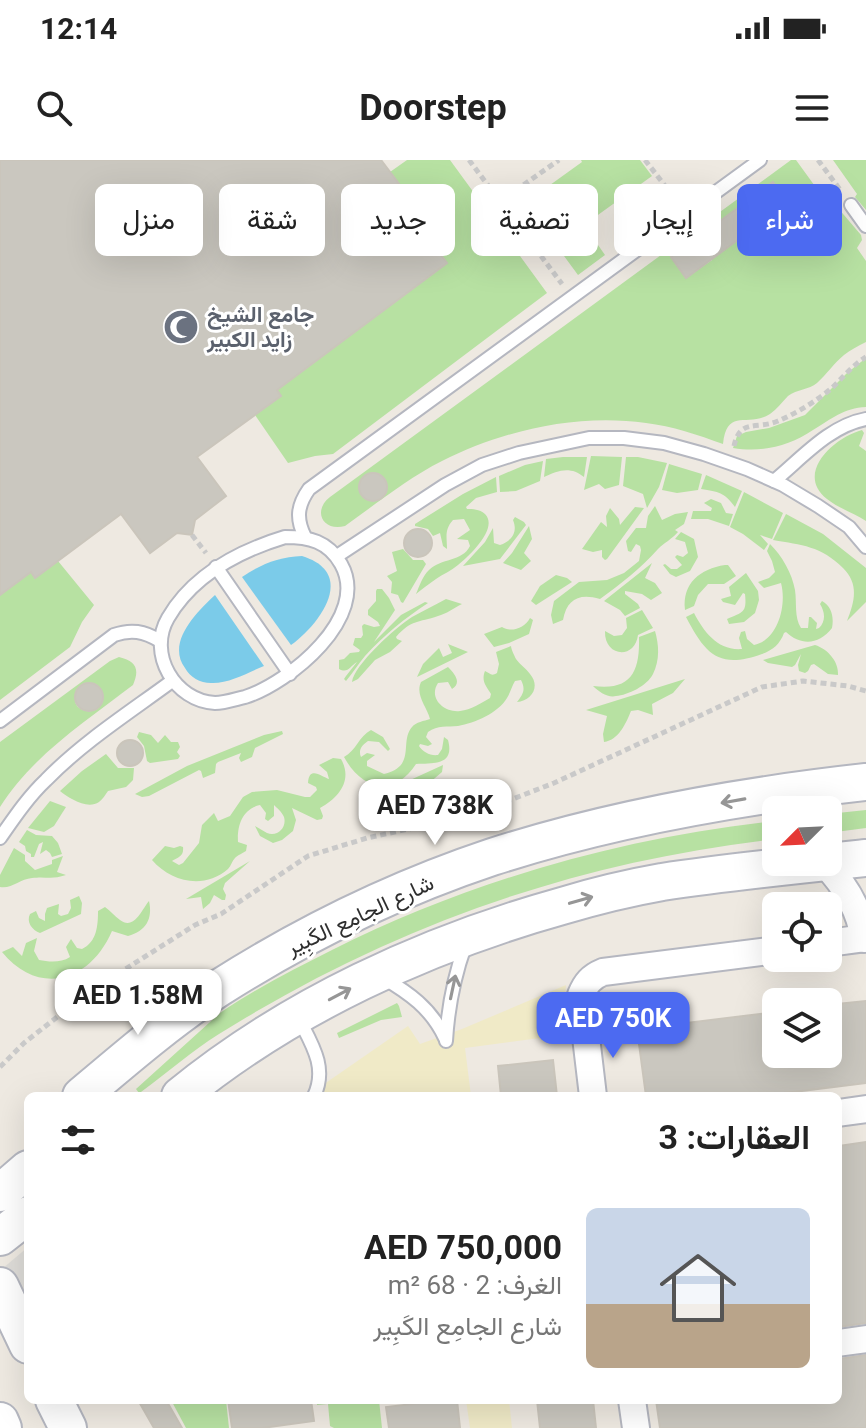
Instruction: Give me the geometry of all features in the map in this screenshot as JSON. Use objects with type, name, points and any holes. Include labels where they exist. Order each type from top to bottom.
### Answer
[{"type":"main road","name":"شارع الجامِع الكَبِير","points":[[86,1092],[162,1028],[196,1004],[276,954],[335,922],[409,889],[491,858],[576,833],[858,777]]},
{"type":"main road","points":[[842,861],[866,858]]},
{"type":"main road","points":[[186,1092],[297,1016],[377,974],[469,935],[513,919],[661,882],[762,870]]},
{"type":"main road","points":[[120,1092],[173,1043],[196,1004]]},
{"type":"main road","points":[[0,1164],[24,1143]]},
{"type":"main road","points":[[0,1193],[24,1172]]},
{"type":"main road","points":[[0,1237],[24,1218]]},
{"type":"main road","points":[[0,1286],[24,1337]]},
{"type":"main road","points":[[0,1421],[3,1428]]},
{"type":"street","points":[[835,876],[864,925],[842,936]]},
{"type":"street","points":[[593,1092],[581,995],[591,978],[603,972],[762,952]]},
{"type":"street","points":[[842,1112],[866,1109]]},
{"type":"street","points":[[842,1342],[866,1339]]},
{"type":"street","points":[[633,1404],[636,1428]]},
{"type":"lane","points":[[721,188],[760,160]]},
{"type":"lane","points":[[851,205],[866,226]]},
{"type":"lane","points":[[305,537],[298,512],[309,489],[628,256]]},
{"type":"lane","points":[[774,481],[837,429],[866,419]]},
{"type":"lane","points":[[337,556],[445,485],[482,465],[554,444],[589,438],[664,443],[730,463],[774,481],[818,506],[861,534],[866,547]]},
{"type":"lane","points":[[285,537],[305,537],[318,541],[337,556],[347,583],[341,616],[310,656],[290,674],[254,694],[216,703],[199,700],[172,681],[163,662],[160,641],[166,620],[189,591],[216,567],[261,544],[285,537]]},
{"type":"lane","points":[[216,567],[290,674]]},
{"type":"lane","points":[[0,721],[114,635],[138,631],[160,641]]},
{"type":"lane","points":[[0,838],[45,780],[172,681]]},
{"type":"lane","points":[[377,974],[427,1009],[446,1041],[452,985],[469,935]]},
{"type":"lane","points":[[297,1016],[319,1063],[320,1075],[315,1092]]},
{"type":"path","points":[[469,160],[486,184]]},
{"type":"path","points":[[525,184],[559,160]]},
{"type":"path","points":[[645,160],[663,184]]},
{"type":"path","points":[[818,160],[851,205]]},
{"type":"path","points":[[540,256],[572,297]]},
{"type":"path","points":[[730,463],[739,431],[775,422],[806,405],[833,387],[866,357]]},
{"type":"path","points":[[0,1067],[24,1043],[89,992],[195,925],[221,914],[308,856],[367,838],[487,809],[554,783],[762,687],[803,681],[866,691]]},
{"type":"green space","points":[[407,160],[450,160],[471,189],[471,256],[520,256],[547,293],[333,454],[288,463],[255,415],[280,396],[277,390],[446,264],[440,256],[455,256],[455,184],[399,184],[390,172]]},
{"type":"green space","points":[[640,160],[652,176],[641,184],[614,184],[614,203],[598,215],[598,184],[551,184],[582,162]]},
{"type":"green space","points":[[791,160],[796,160],[813,184],[758,184]]},
{"type":"green space","points":[[833,160],[866,160],[866,210],[855,197],[857,194]]},
{"type":"green space","points":[[737,199],[737,208],[721,220],[721,211]]},
{"type":"green space","points":[[842,213],[861,235],[862,240],[857,248],[866,261],[866,342],[844,355],[814,385],[788,396],[770,414],[734,422],[725,433],[723,444],[646,423],[620,420],[568,422],[490,441],[442,461],[345,526],[331,526],[322,519],[325,503],[660,256],[675,256],[672,258],[686,278],[712,260],[709,256],[721,256],[721,220],[735,241],[737,240],[737,256],[842,256]],"holes":[[[372,473],[386,481],[386,492],[372,500],[366,499],[360,490],[364,478]]]},
{"type":"green space","points":[[598,245],[605,255],[578,275],[564,256],[598,256]]},
{"type":"green space","points":[[866,358],[866,407],[844,412],[785,444],[754,450],[733,448],[737,436],[805,415]]},
{"type":"green space","points":[[862,430],[864,433],[859,446],[866,451],[866,521],[827,499],[818,489],[815,478],[816,468],[830,448]]},
{"type":"green space","points":[[591,456],[622,457],[619,485],[605,489],[599,484],[584,490]]},
{"type":"green space","points":[[587,457],[584,477],[564,470],[544,477],[546,459]]},
{"type":"green space","points":[[626,457],[667,463],[659,487],[647,508],[643,494],[623,486]]},
{"type":"green space","points":[[543,461],[540,481],[516,491],[500,492],[499,476]]},
{"type":"green space","points":[[669,464],[702,474],[698,490],[677,493],[662,490]]},
{"type":"green space","points":[[706,475],[742,491],[735,507],[721,494],[701,489]]},
{"type":"green space","points":[[496,477],[497,492],[476,498],[466,507],[485,514],[488,520],[486,534],[458,565],[416,594],[429,570],[466,551],[470,546],[468,540],[457,539],[470,530],[464,519],[453,520],[447,530],[447,549],[443,546],[440,533],[433,536],[428,529],[415,524]]},
{"type":"green space","points":[[744,492],[783,513],[772,539],[760,535],[768,544],[764,550],[730,527]]},
{"type":"green space","points":[[711,499],[721,503],[726,513],[733,514],[729,526],[708,519],[691,519],[693,511],[711,511],[712,508],[704,503]]},
{"type":"green space","points":[[655,506],[662,520],[688,512],[684,524],[675,530],[678,532],[600,599],[575,599],[563,620],[553,624],[554,601],[579,582],[607,580],[624,573],[639,561],[640,546],[636,544],[631,552],[628,551],[626,541],[636,528],[646,528],[648,516]]},
{"type":"green space","points":[[635,507],[644,508],[607,559],[602,557],[602,550],[593,552],[582,549],[601,522],[607,527],[606,516],[610,508],[620,525]]},
{"type":"green space","points":[[786,514],[823,534],[866,568],[866,602],[847,621],[854,593],[852,580],[843,568],[819,551],[773,540]]},
{"type":"green space","points":[[515,517],[526,525],[500,559],[463,566],[493,528],[494,543],[500,545],[508,541],[514,532]]},
{"type":"green space","points":[[529,526],[532,539],[524,553],[531,561],[521,570],[503,563],[512,553]]},
{"type":"green space","points":[[681,532],[694,539],[698,557],[690,571],[676,577],[663,565],[677,569],[682,565],[675,557],[688,553],[685,542],[675,539]]},
{"type":"green space","points":[[770,544],[792,577],[801,628],[808,628],[811,617],[817,623],[816,629],[819,628],[824,616],[822,601],[832,613],[832,628],[821,638],[810,642],[798,640],[786,632],[773,648],[747,658],[734,660],[715,655],[700,640],[686,617],[694,613],[713,639],[733,649],[742,649],[741,632],[745,631],[747,639],[754,645],[769,636],[779,620],[783,601],[781,583],[764,588],[758,582],[775,572],[767,551]]},
{"type":"green space","points":[[403,549],[413,560],[423,560],[426,564],[403,603],[398,595],[391,593],[392,582],[387,576],[397,571],[392,552]]},
{"type":"green space","points":[[58,561],[94,605],[70,647],[0,700],[0,595],[31,572],[35,577]]},
{"type":"green space","points":[[652,563],[645,578],[655,583],[662,593],[651,600],[642,594],[625,591],[640,608],[625,616],[604,601]]},
{"type":"green space","points":[[725,565],[736,576],[724,584],[708,584],[698,595],[694,606],[685,610],[686,592],[694,579],[708,570]]},
{"type":"green space","points":[[746,573],[758,591],[755,613],[744,622],[729,624],[727,619],[744,608],[745,594],[735,605],[721,599],[731,596],[729,587]]},
{"type":"green space","points":[[556,575],[572,582],[536,605],[531,601],[540,586]]},
{"type":"green space","points":[[377,589],[382,589],[395,610],[374,642],[401,615],[428,603],[380,641],[346,681],[344,679],[357,662],[342,670],[339,669],[339,660],[350,653],[359,652],[353,645],[355,638],[363,635],[364,624],[380,626],[368,615],[368,610],[376,601]]},
{"type":"green space","points":[[446,599],[462,604],[444,614],[406,627],[396,637],[402,641],[375,660],[352,682],[360,666],[387,637],[412,617]]},
{"type":"green space","points":[[642,610],[653,628],[638,635],[636,643],[626,652],[609,646],[605,631],[614,636],[622,635],[627,628],[626,618]]},
{"type":"green space","points":[[530,618],[533,620],[529,634],[509,643],[494,647],[484,634],[502,627],[509,630],[518,628]]},
{"type":"green space","points":[[655,631],[658,658],[653,674],[642,686],[613,696],[593,686],[606,687],[625,682],[638,660],[639,637]]},
{"type":"green space","points":[[448,644],[468,652],[417,677],[423,664],[439,648],[443,657],[452,653]]},
{"type":"green space","points":[[815,645],[832,657],[838,675],[828,674],[814,664],[805,673],[799,671],[801,654],[792,667],[763,660]]},
{"type":"green space","points":[[511,646],[516,659],[535,684],[530,696],[517,702],[523,687],[521,680],[515,681],[503,703],[486,716],[465,725],[439,727],[428,732],[426,737],[432,744],[419,746],[425,752],[438,755],[444,737],[448,740],[448,755],[441,761],[416,764],[398,782],[378,786],[360,777],[351,768],[344,757],[371,730],[383,737],[390,749],[388,751],[379,742],[368,741],[360,750],[361,757],[367,753],[375,755],[367,761],[367,766],[384,774],[400,765],[404,760],[408,733],[418,723],[430,719],[420,696],[421,682],[448,667],[457,681],[452,689],[448,682],[438,683],[436,699],[443,707],[454,711],[464,710],[490,698],[484,681],[485,671],[492,675],[497,673],[499,664],[496,652]]},
{"type":"green space","points":[[119,657],[133,663],[136,674],[133,685],[44,755],[0,807],[0,742]],"holes":[[[88,683],[95,685],[102,694],[101,705],[93,711],[81,709],[75,702],[79,689]]]},
{"type":"green space","points":[[685,679],[673,693],[652,704],[653,715],[631,711],[621,730],[609,741],[604,742],[603,734],[607,716],[586,710]]},
{"type":"green space","points":[[282,731],[283,734],[255,748],[252,757],[241,762],[241,753],[218,762],[215,773],[203,778],[199,770],[149,796],[135,794],[187,766],[264,735]]},
{"type":"green space","points":[[139,732],[151,735],[158,743],[165,735],[171,742],[178,742],[180,747],[177,752],[180,756],[178,759],[150,763],[137,737]]},
{"type":"green space","points":[[106,754],[118,768],[134,768],[133,780],[126,787],[108,791],[99,802],[89,805],[60,791],[82,771]]},
{"type":"green space","points":[[333,758],[341,759],[345,781],[338,794],[320,808],[322,819],[317,820],[292,808],[296,820],[293,831],[273,843],[260,836],[255,826],[267,833],[278,832],[285,821],[283,815],[274,805],[274,816],[268,821],[260,805],[254,807],[245,814],[238,830],[238,842],[247,845],[246,851],[235,857],[228,869],[209,880],[178,878],[152,860],[165,846],[180,846],[183,847],[182,855],[172,861],[179,865],[183,863],[199,843],[202,825],[214,813],[218,821],[230,816],[243,797],[252,792],[277,790],[310,797],[317,790],[308,783],[311,774],[329,779],[327,772],[319,765]]},
{"type":"green space","points":[[443,765],[442,772],[427,787],[436,796],[437,806],[429,807],[404,793],[388,815],[382,803],[374,806],[360,803]]},
{"type":"green space","points":[[50,801],[66,807],[54,826],[44,832],[28,828]]},
{"type":"green space","points":[[866,810],[866,828],[842,831],[842,813]]},
{"type":"green space","points":[[762,823],[762,841],[628,864],[557,882],[418,931],[284,996],[209,1041],[141,1092],[136,1089],[220,1013],[303,964],[385,925],[493,883],[661,838]]},
{"type":"green space","points":[[27,830],[36,835],[52,836],[62,854],[52,857],[46,850],[40,854],[43,842],[31,857],[19,842]]},
{"type":"green space","points":[[14,848],[25,855],[25,861],[35,870],[63,856],[57,872],[66,875],[28,879],[0,887],[0,875]]},
{"type":"green space","points":[[250,861],[225,883],[225,900],[214,895],[203,909],[201,897],[186,899]]},
{"type":"green space","points":[[79,896],[81,914],[40,933],[30,925],[30,914],[36,911],[39,918],[45,921],[47,908],[59,904],[58,914],[68,914],[70,900]]},
{"type":"green space","points":[[149,901],[149,919],[144,927],[128,936],[112,931],[91,962],[63,978],[47,979],[32,975],[16,966],[2,952],[13,947],[22,956],[26,943],[37,938],[34,951],[39,960],[63,960],[70,957],[66,947],[71,939],[77,948],[82,949],[94,938],[98,911],[105,907],[120,920],[129,923],[137,918]]},
{"type":"green space","points":[[397,1003],[402,1017],[381,1020],[339,1038],[337,1033]]},
{"type":"green space","points":[[173,1404],[226,1404],[229,1428],[186,1428]]},
{"type":"green space","points":[[328,1404],[379,1404],[382,1428],[330,1426]]},
{"type":"sand","points":[[566,985],[570,1034],[465,1048],[470,1092],[310,1092],[408,1026],[420,1044]]},
{"type":"sand","points":[[467,1404],[509,1404],[512,1428],[470,1428]]},
{"type":"shaded area","points":[[24,1250],[24,1310],[2,1269]]},
{"type":"water","points":[[302,556],[319,564],[328,574],[331,586],[322,612],[291,645],[242,577],[270,562]]},
{"type":"water","points":[[215,595],[264,666],[231,680],[207,683],[187,671],[179,648],[186,628]]},
{"type":"building","name":"جامع الشيخ زايد الكبير","points":[[0,160],[381,160],[399,184],[341,184],[341,256],[442,256],[447,263],[277,390],[281,396],[197,457],[226,496],[195,520],[192,535],[177,533],[150,553],[121,514],[35,578],[31,572],[0,595]]},
{"type":"building","points":[[737,208],[737,240],[721,252],[721,220]]},
{"type":"building","points":[[672,256],[716,256],[686,278]]},
{"type":"building","points":[[373,473],[383,477],[387,487],[383,497],[373,501],[363,497],[359,487],[363,477]]},
{"type":"building","points":[[418,529],[428,533],[432,543],[428,553],[418,557],[408,553],[404,543],[408,533]]},
{"type":"building","points":[[89,683],[99,687],[103,697],[99,707],[89,711],[79,707],[75,697],[79,687]]},
{"type":"building","points":[[130,740],[139,744],[143,753],[139,762],[130,766],[121,762],[117,753],[121,744]]},
{"type":"building","points":[[866,1001],[866,1083],[793,1092],[645,1092],[637,1029],[762,1014],[762,1068],[842,1068],[842,1004]]},
{"type":"building","points":[[553,1060],[557,1092],[501,1092],[498,1066]]},
{"type":"building","points":[[866,1142],[866,1323],[842,1326],[842,1145]]},
{"type":"building","points":[[866,1355],[866,1428],[660,1428],[657,1404],[842,1404],[842,1358]]},
{"type":"building","points":[[140,1404],[168,1404],[182,1428],[154,1428]]},
{"type":"building","points":[[229,1404],[312,1404],[314,1421],[262,1428],[232,1428]]},
{"type":"building","points":[[457,1404],[460,1428],[389,1428],[386,1407]]},
{"type":"building","points":[[537,1404],[593,1404],[596,1428],[540,1428]]},
{"type":"place","name":"جامع الشيخ زايد الكبير","points":[[181,327]]}]
